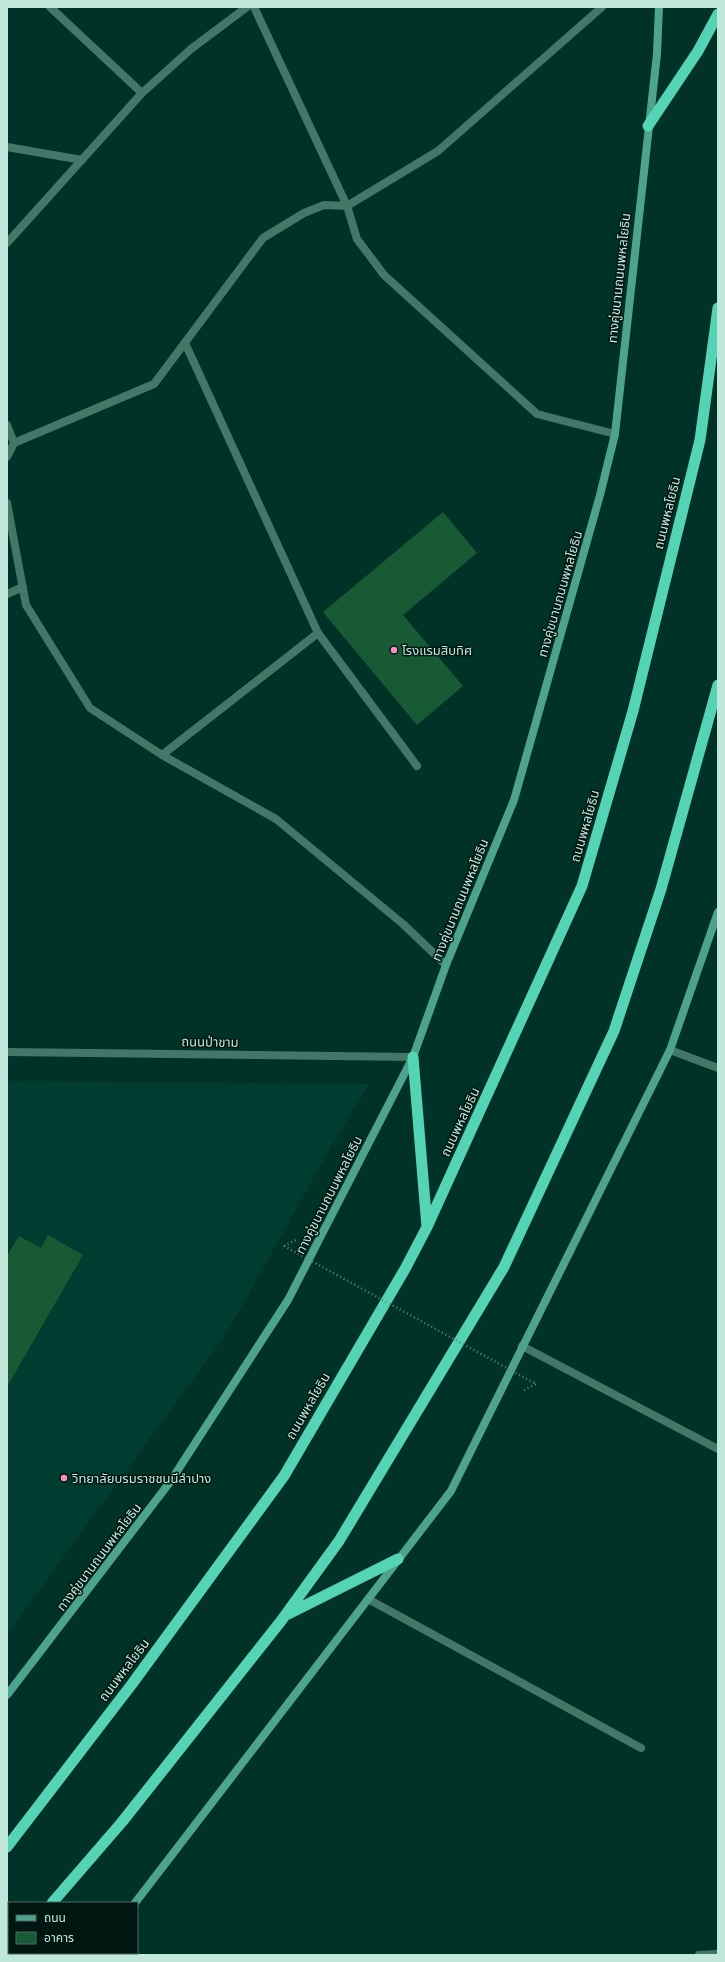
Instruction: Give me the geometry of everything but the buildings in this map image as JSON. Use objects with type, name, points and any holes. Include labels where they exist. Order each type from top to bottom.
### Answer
[{"type":"highway","points":[[648,126],[698,51],[718,14]]},
{"type":"highway","name":"ถนนพหลโยธิน","points":[[7,1847],[132,1684],[284,1476],[405,1269],[427,1227],[582,886],[632,711],[700,440],[718,308]]},
{"type":"highway","points":[[53,1902],[122,1822],[285,1615],[343,1535],[504,1267],[614,1031],[661,890],[718,685]]},
{"type":"highway","points":[[413,1056],[427,1227]]},
{"type":"highway","points":[[285,1615],[398,1559]]},
{"type":"main road","name":"ทางคู่ขนานถนนพหลโยธิน","points":[[7,1695],[170,1482],[288,1300],[413,1056],[446,965],[514,800],[600,495],[615,434],[657,54],[659,7]]},
{"type":"main road","points":[[136,1902],[451,1491],[670,1050],[718,912]]},
{"type":"street","points":[[50,7],[142,93]]},
{"type":"street","points":[[7,243],[142,93],[191,49],[247,7]]},
{"type":"street","points":[[254,7],[347,206],[357,239],[384,275],[537,414],[615,434]]},
{"type":"street","points":[[7,457],[14,443],[154,384],[264,238],[311,210],[324,205],[347,206],[438,151],[602,7]]},
{"type":"street","points":[[7,147],[82,160]]},
{"type":"street","points":[[185,343],[318,633],[417,766]]},
{"type":"street","points":[[7,425],[14,443]]},
{"type":"street","points":[[7,503],[26,605],[90,708],[162,755],[276,819],[403,924],[446,965]]},
{"type":"street","points":[[7,594],[23,587]]},
{"type":"street","points":[[162,755],[318,633]]},
{"type":"street","points":[[670,1050],[718,1068]]},
{"type":"street","name":"ถนนป่าขาม","points":[[7,1052],[413,1056]]},
{"type":"street","points":[[522,1346],[718,1449]]},
{"type":"street","points":[[368,1599],[641,1748]]},
{"type":"street","points":[[699,1955],[718,1954]]},
{"type":"path","points":[[284,1246],[536,1384]]},
{"type":"shaded area","name":"วิทยาลัยบรมราชชนนีลำปาง","points":[[7,1081],[369,1084],[337,1136],[226,1334],[7,1634]]},
{"type":"place","name":"โรงแรมสิบทิศ","points":[[394,650]]},
{"type":"place","name":"วิทยาลัยบรมราชชนนีลำปาง","points":[[64,1478]]}]
